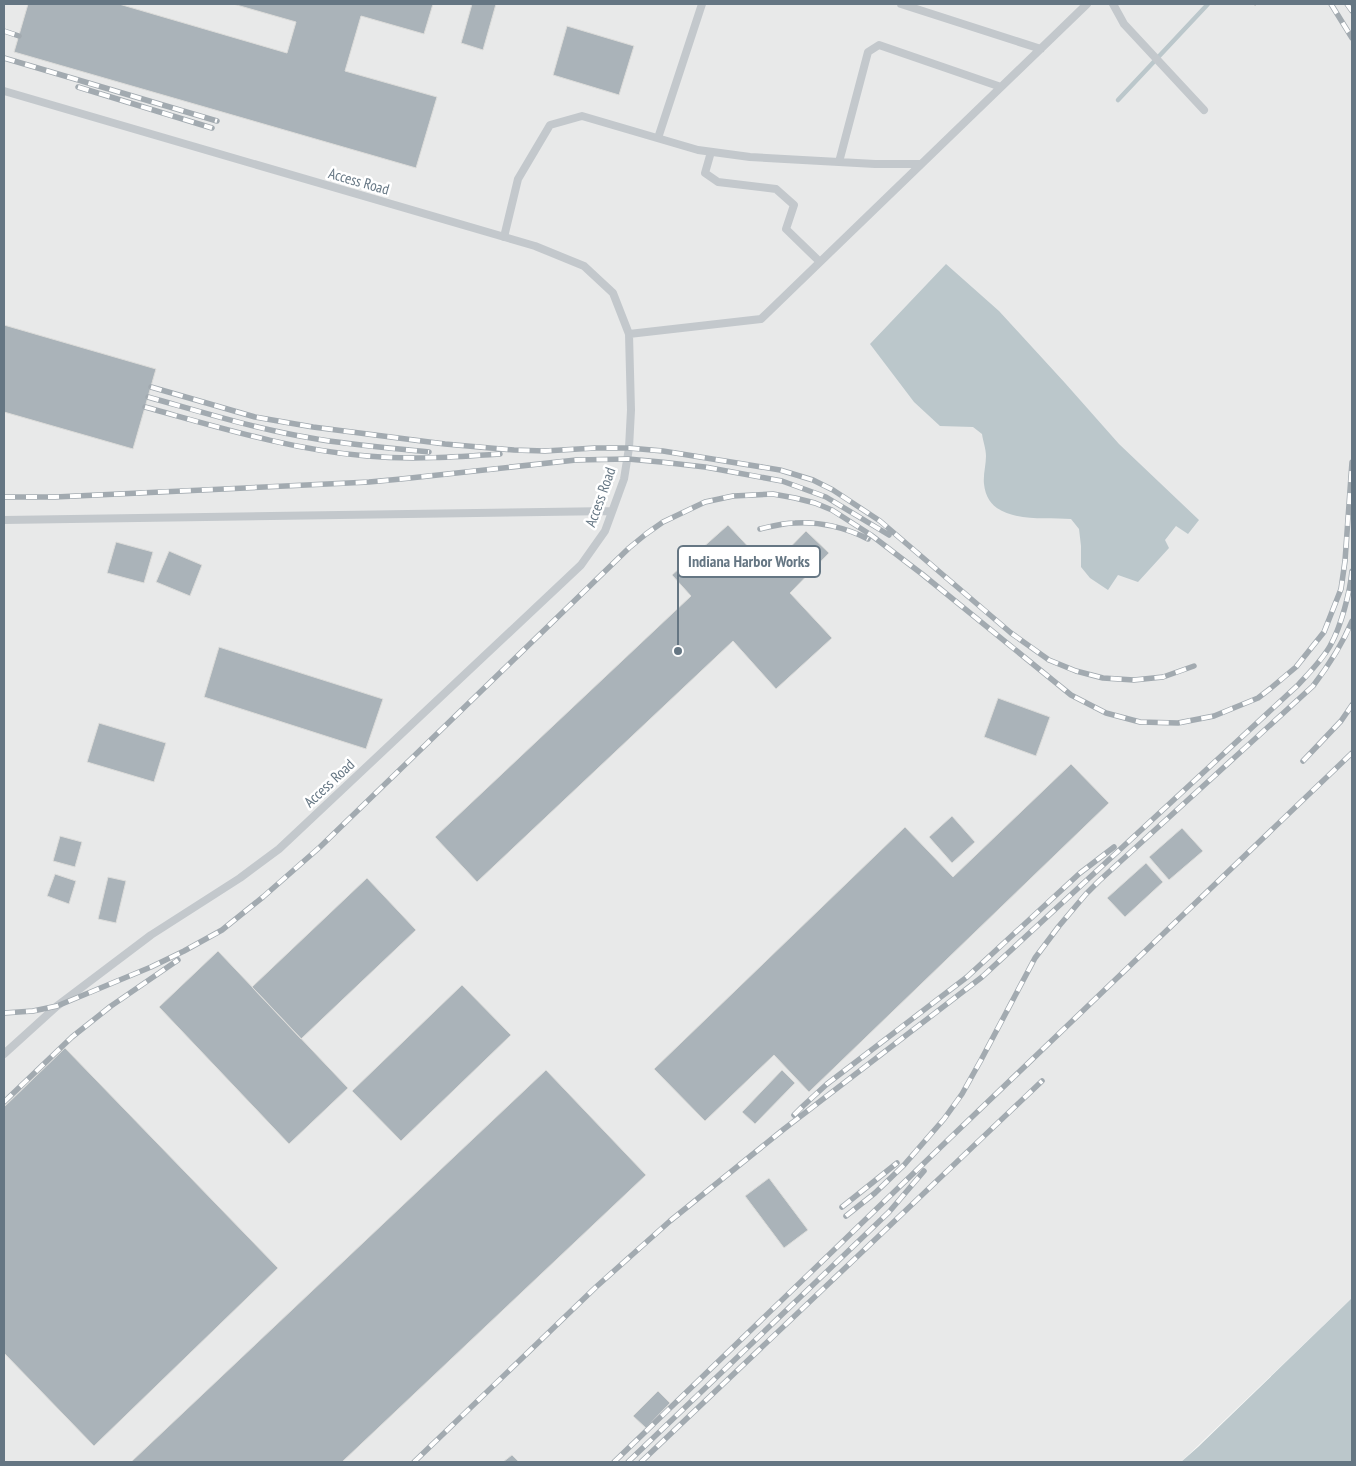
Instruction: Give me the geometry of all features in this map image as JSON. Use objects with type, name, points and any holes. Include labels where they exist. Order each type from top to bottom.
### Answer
[{"type":"lane","points":[[658,138],[702,4]]},
{"type":"lane","points":[[901,4],[1041,48]]},
{"type":"lane","points":[[630,334],[761,319],[1087,4]]},
{"type":"lane","points":[[1113,4],[1124,24],[1204,110]]},
{"type":"lane","points":[[839,162],[868,52],[879,45],[1001,87]]},
{"type":"lane","name":"Access Road","points":[[4,91],[535,246],[584,266],[613,293],[630,334],[631,410],[629,448],[624,479],[605,531],[580,565],[279,849],[240,878],[151,935],[57,1006],[4,1054]]},
{"type":"lane","points":[[504,237],[518,179],[550,125],[582,116],[698,150],[711,152],[750,157],[921,164]]},
{"type":"lane","points":[[711,152],[705,173],[718,182],[776,189],[794,204],[786,229],[820,262]]},
{"type":"lane","points":[[4,520],[612,511]]},
{"type":"shaded area","points":[[4,4],[1352,4],[1352,1298],[1181,1462],[4,1462]]},
{"type":"shaded area","points":[[946,264],[999,311],[1119,444],[1199,520],[1188,534],[1176,526],[1165,540],[1169,548],[1138,582],[1118,575],[1108,590],[1090,578],[1081,567],[1079,529],[1071,519],[1018,516],[1005,513],[995,506],[988,497],[984,484],[986,451],[982,434],[973,427],[940,426],[914,402],[870,344]]},
{"type":"shaded area","points":[[1352,1298],[1352,1462],[1181,1462],[1198,1447]]},
{"type":"building","points":[[28,4],[119,4],[287,53],[296,22],[233,4],[433,4],[424,34],[361,16],[345,71],[437,97],[416,168],[14,52]]},
{"type":"building","points":[[472,4],[496,4],[483,50],[461,43]]},
{"type":"building","points":[[567,26],[634,46],[619,95],[553,75]]},
{"type":"building","points":[[4,325],[156,369],[133,449],[4,412]]},
{"type":"building","points":[[728,525],[769,569],[806,531],[829,553],[790,593],[832,638],[776,689],[733,641],[477,882],[435,837],[691,596],[672,575]]},
{"type":"building","points":[[116,542],[153,552],[144,583],[107,573]]},
{"type":"building","points":[[169,551],[202,565],[190,596],[156,582]]},
{"type":"building","points":[[219,647],[383,699],[366,749],[204,697]]},
{"type":"building","points":[[998,698],[1050,717],[1036,756],[984,737]]},
{"type":"building","points":[[99,723],[166,743],[154,782],[87,762]]},
{"type":"building","points":[[1071,764],[1109,803],[809,1092],[774,1055],[705,1121],[654,1069],[905,827],[953,877]]},
{"type":"building","points":[[952,816],[975,842],[952,863],[929,837]]},
{"type":"building","points":[[1182,828],[1203,851],[1169,880],[1149,857]]},
{"type":"building","points":[[60,836],[82,842],[75,867],[53,861]]},
{"type":"building","points":[[1146,863],[1163,882],[1125,917],[1107,898]]},
{"type":"building","points":[[55,874],[76,881],[69,904],[47,896]]},
{"type":"building","points":[[108,877],[126,881],[116,923],[98,919]]},
{"type":"building","points":[[367,878],[416,930],[301,1039],[252,987]]},
{"type":"building","points":[[218,951],[348,1088],[289,1144],[159,1007]]},
{"type":"building","points":[[462,985],[511,1035],[401,1141],[352,1091]]},
{"type":"building","points":[[65,1048],[278,1268],[94,1446],[4,1353],[4,1107]]},
{"type":"building","points":[[546,1070],[646,1175],[342,1462],[131,1462]]},
{"type":"building","points":[[782,1070],[795,1083],[755,1124],[742,1112]]},
{"type":"building","points":[[769,1178],[808,1230],[784,1248],[745,1196]]},
{"type":"building","points":[[658,1391],[670,1403],[646,1428],[633,1416]]},
{"type":"building","points":[[512,1455],[519,1462],[503,1462]]},
{"type":"waterway","points":[[1118,100],[1208,4]]},
{"type":"railway","points":[[1331,4],[1352,38]]},
{"type":"railway","points":[[1347,4],[1352,11]]},
{"type":"railway","points":[[4,31],[19,36]]},
{"type":"railway","points":[[4,58],[217,121]]},
{"type":"railway","points":[[78,87],[212,128]]},
{"type":"railway","points":[[151,387],[255,417],[313,427],[445,444],[514,450],[545,451],[629,448],[663,451],[780,470],[813,480],[833,490],[880,521],[1011,633],[1049,660],[1076,671],[1103,678],[1134,680],[1163,677],[1194,666]]},
{"type":"railway","points":[[148,397],[229,420],[290,434],[340,443],[429,452]]},
{"type":"railway","points":[[145,407],[255,437],[339,453],[417,458],[500,454]]},
{"type":"railway","points":[[4,497],[55,497],[369,482],[576,460],[628,459],[705,467],[782,481],[826,497],[889,535]]},
{"type":"railway","points":[[4,1013],[33,1011],[57,1006],[151,967],[222,930],[320,847],[629,548],[663,522],[705,502],[733,496],[773,494],[815,503],[832,510],[871,535],[922,574],[1071,695],[1106,713],[1140,722],[1178,723],[1214,716],[1258,698],[1296,667],[1324,632],[1341,589],[1345,561],[1352,462]]},
{"type":"railway","points":[[760,529],[787,524],[814,523],[842,529],[868,539]]},
{"type":"railway","points":[[414,1462],[596,1287],[670,1221],[784,1129],[982,977],[1298,685],[1323,656],[1334,638],[1344,609],[1352,571]]},
{"type":"railway","points":[[846,1216],[875,1193],[904,1165],[944,1119],[962,1094],[1035,958],[1086,894],[1313,686],[1335,655],[1352,621]]},
{"type":"railway","points":[[1303,761],[1341,721],[1352,705]]},
{"type":"railway","points":[[614,1462],[1352,753]]},
{"type":"railway","points":[[794,1115],[827,1084],[967,977],[1080,873],[1114,847]]},
{"type":"railway","points":[[4,1102],[72,1037],[111,1006],[178,960]]},
{"type":"railway","points":[[641,1462],[1042,1081]]},
{"type":"railway","points":[[842,1207],[897,1163]]},
{"type":"railway","points":[[628,1462],[889,1212],[924,1171]]},
{"type":"place","name":"Indiana Harbor Works","points":[[678,651]]}]
